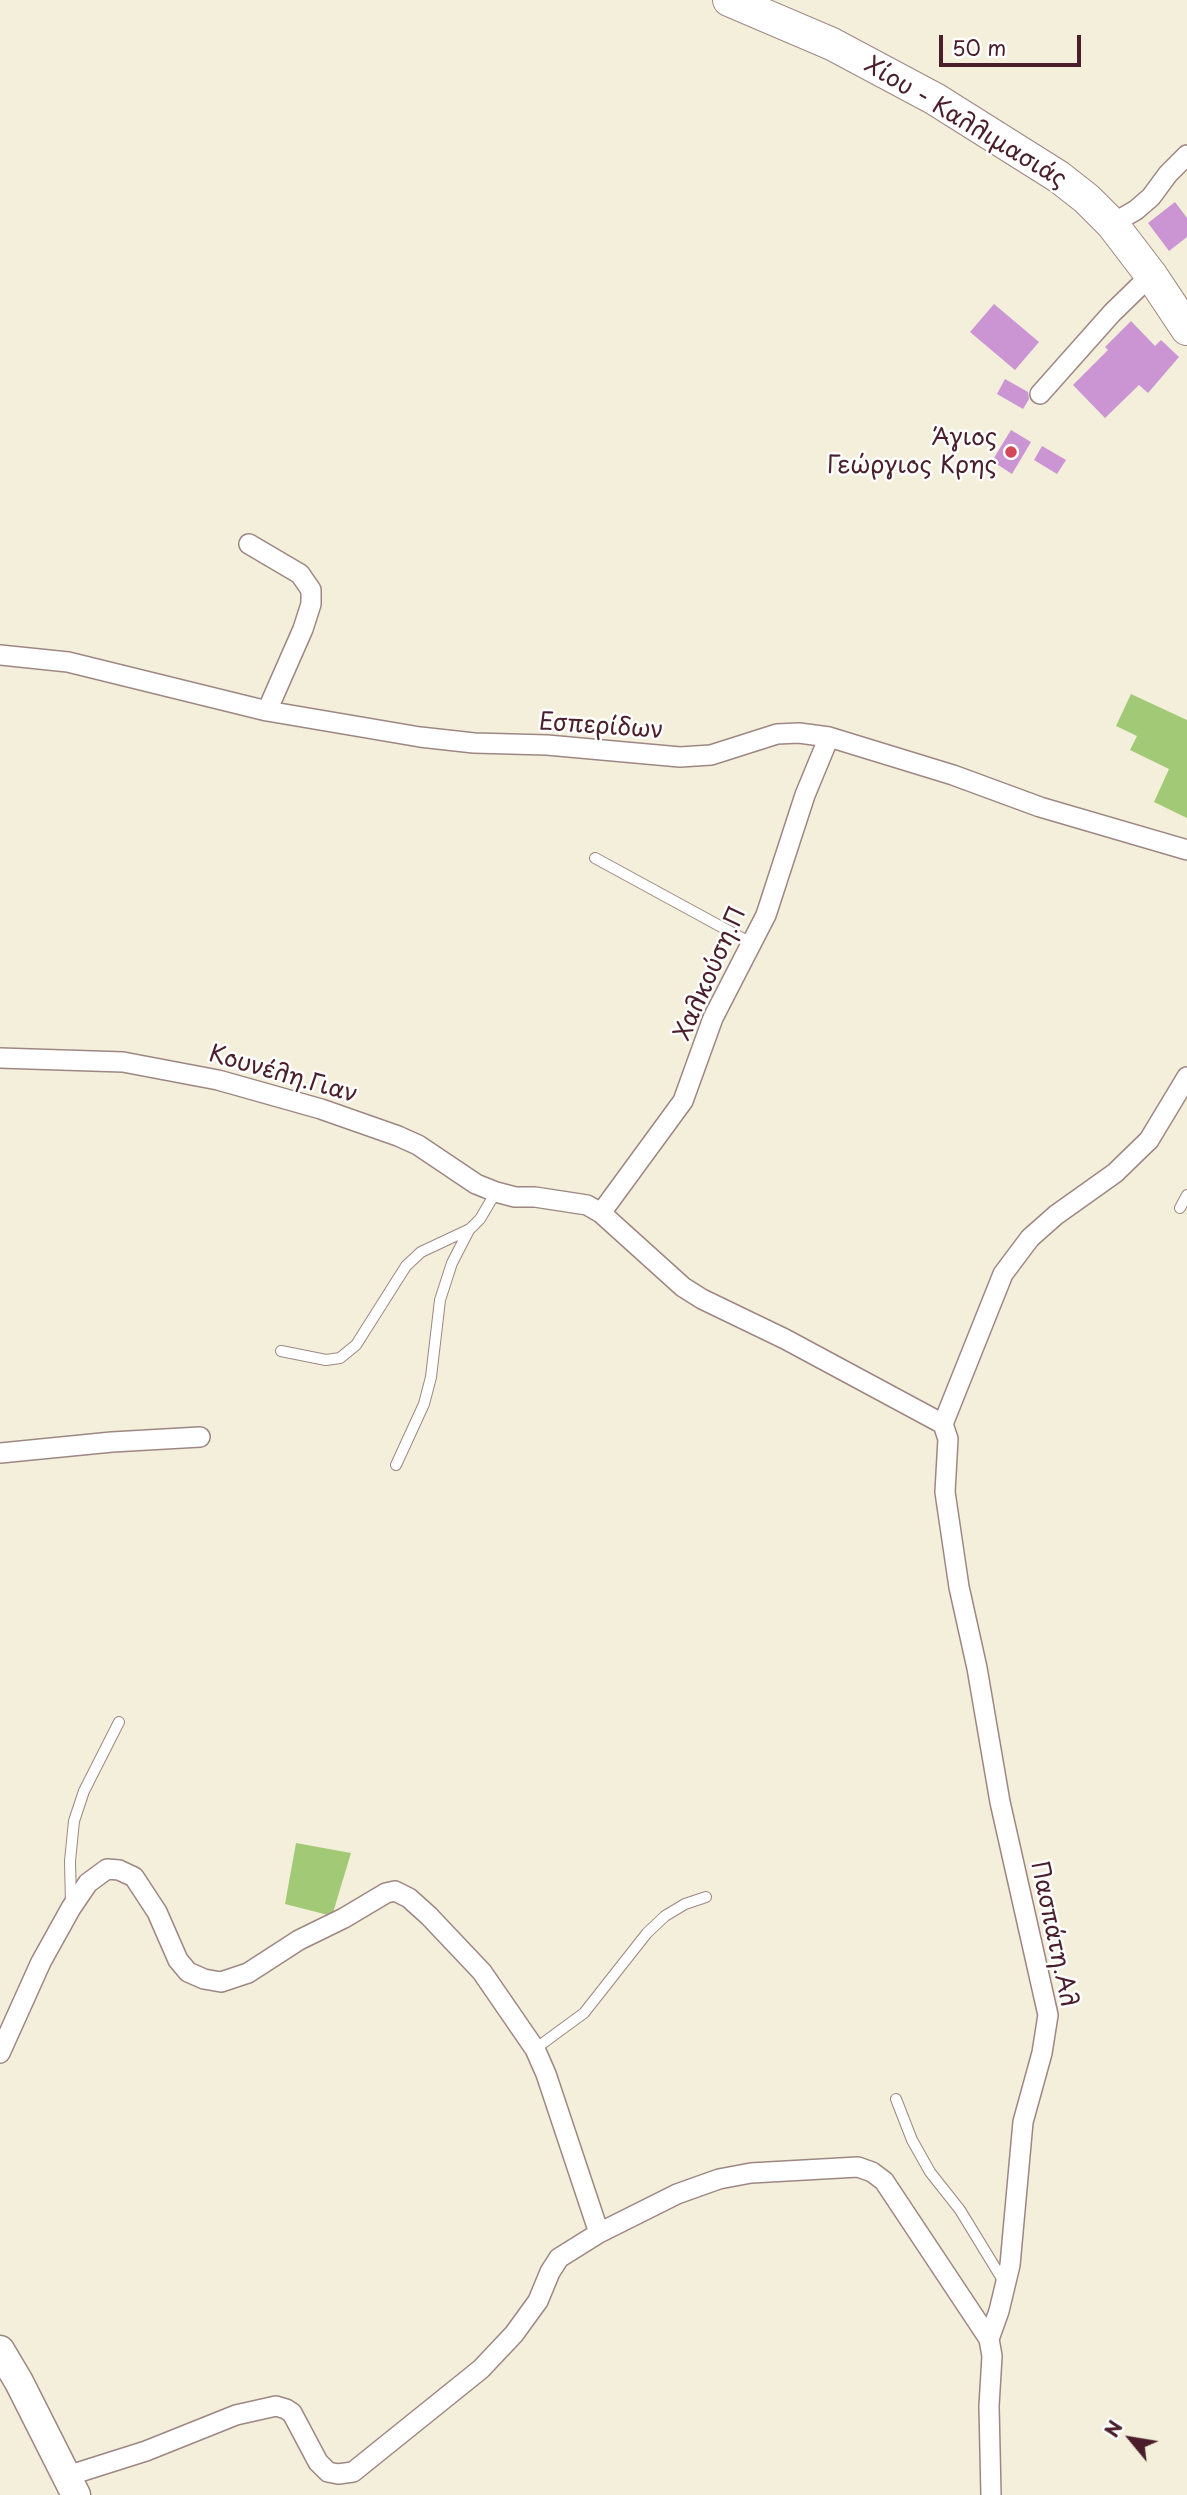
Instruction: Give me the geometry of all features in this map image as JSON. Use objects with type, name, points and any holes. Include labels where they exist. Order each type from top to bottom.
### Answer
[{"type":"main road","name":"Χίου - Καλλιμασιάς","points":[[729,0],[832,44],[935,99],[1059,177],[1087,199],[1112,224],[1187,329]]},
{"type":"main road","points":[[0,2350],[71,2486]]},
{"type":"street","points":[[1112,224],[1136,210],[1151,197],[1187,155]]},
{"type":"street","points":[[1040,394],[1112,313],[1151,275]]},
{"type":"street","points":[[249,544],[300,574],[311,590],[311,604],[303,629],[267,710]]},
{"type":"street","name":"Εσπερίδων","points":[[0,655],[68,662],[267,710],[420,737],[680,757],[711,755],[777,734],[799,733],[830,737],[953,775],[1040,807],[1187,850]]},
{"type":"street","name":"Χαλκούση.Π","points":[[600,1213],[683,1101],[713,1018],[766,915],[805,795],[830,737]]},
{"type":"street","name":"Κουνέλη.Γιαν","points":[[0,1058],[123,1062],[218,1080],[321,1109],[398,1136],[418,1145],[476,1184],[496,1192],[514,1197],[535,1197],[587,1205],[600,1213]]},
{"type":"street","points":[[600,1213],[683,1287],[702,1299],[785,1339],[943,1424],[1003,1274],[1031,1238],[1056,1215],[1115,1173],[1149,1140],[1187,1077]]},
{"type":"street","name":"Πασπάτη.Αλ","points":[[943,1424],[948,1439],[945,1492],[959,1587],[977,1668],[1000,1802],[1048,2015],[1042,2053],[1023,2122],[1010,2265],[989,2339],[992,2356],[989,2406],[991,2495]]},
{"type":"street","points":[[0,1453],[200,1437]]},
{"type":"street","points":[[0,2053],[41,1962],[71,1908],[88,1882],[107,1869],[119,1870],[134,1877],[157,1912],[178,1960],[188,1972],[221,1982],[248,1973],[299,1940],[386,1893],[395,1891],[409,1898],[429,1916],[482,1972],[535,2049],[546,2074],[599,2233]]},
{"type":"street","points":[[71,2486],[146,2451],[236,2415],[276,2406],[292,2413],[318,2462],[328,2472],[353,2472],[481,2369],[514,2334],[538,2301],[559,2258],[599,2233],[696,2185],[751,2173],[858,2168],[872,2172],[884,2181],[989,2339]]},
{"type":"lane","points":[[596,858],[751,943]]},
{"type":"lane","points":[[396,1465],[424,1404],[431,1377],[440,1300],[452,1263],[470,1229],[480,1219],[496,1192]]},
{"type":"lane","points":[[1180,1208],[1187,1195]]},
{"type":"lane","points":[[281,1351],[326,1360],[340,1358],[356,1345],[406,1266],[421,1252],[470,1229]]},
{"type":"lane","points":[[71,1908],[70,1861],[74,1821],[84,1791],[119,1722]]},
{"type":"lane","points":[[535,2049],[584,2013],[647,1933],[664,1916],[685,1904],[706,1897]]},
{"type":"lane","points":[[896,2099],[912,2140],[924,2161],[975,2231],[1006,2286]]},
{"type":"green space","points":[[1131,694],[1187,720],[1187,818],[1154,802],[1169,769],[1130,750],[1137,736],[1116,726]]},
{"type":"green space","points":[[296,1843],[351,1853],[332,1916],[285,1904]]},
{"type":"building","points":[[1175,202],[1187,218],[1187,237],[1169,251],[1148,223]]},
{"type":"building","points":[[994,304],[1039,342],[1015,370],[970,332]]},
{"type":"building","points":[[1131,321],[1155,346],[1161,340],[1179,357],[1148,393],[1139,385],[1105,418],[1073,385],[1108,350],[1105,347]]},
{"type":"building","points":[[1005,379],[1028,392],[1029,399],[1023,409],[997,394]]},
{"type":"building","name":"Άγιος Γεώργιος Κρης","points":[[1011,430],[1031,442],[1012,474],[992,461]]},
{"type":"building","points":[[1042,446],[1066,460],[1057,474],[1034,460]]},
{"type":"place","name":"Άγιος Γεώργιος Κρης","points":[[1011,452]]}]
